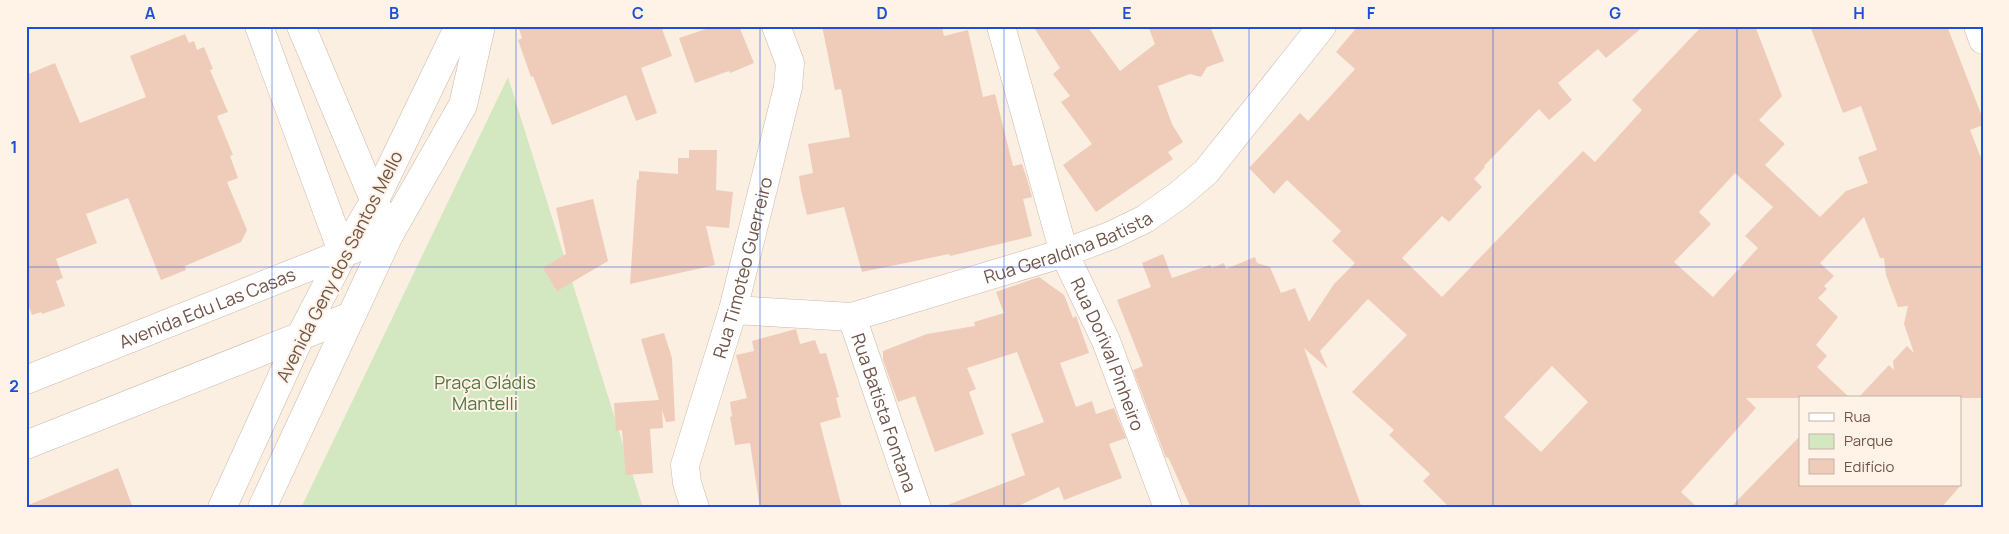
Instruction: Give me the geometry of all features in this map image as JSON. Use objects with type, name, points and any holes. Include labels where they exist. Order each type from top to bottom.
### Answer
[{"type":"street","points":[[259,26],[343,254]]},
{"type":"street","points":[[301,26],[389,235]]},
{"type":"street","name":"Avenida Geny dos Santos Mello","points":[[222,508],[300,337],[343,254],[375,200],[459,26]]},
{"type":"street","name":"Avenida Geny dos Santos Mello","points":[[262,508],[389,235],[463,105],[480,26]]},
{"type":"street","name":"Rua Timoteo Guerreiro","points":[[695,508],[687,483],[685,466],[732,310],[788,86],[790,64],[776,26]]},
{"type":"street","name":"Rua Dorival Pinheiro","points":[[1001,26],[1064,253],[1106,340],[1168,508]]},
{"type":"street","name":"Rua Geraldina Batista","points":[[732,310],[852,317],[1064,253],[1112,235],[1145,219],[1206,172],[1322,26]]},
{"type":"street","points":[[1978,26],[1983,40]]},
{"type":"street","name":"Avenida Edu Las Casas","points":[[26,380],[389,235]]},
{"type":"street","points":[[26,445],[351,316]]},
{"type":"street","name":"Rua Batista Fontana","points":[[852,317],[917,508]]},
{"type":"green space","name":"Praça Gládis Mantelli","points":[[508,77],[643,508],[301,508]]},
{"type":"building","points":[[518,26],[661,26],[672,56],[641,68],[657,113],[636,121],[626,95],[552,125],[533,76],[531,77],[518,40],[522,38]]},
{"type":"building","points":[[715,26],[739,26],[754,63],[730,73],[729,71],[695,83],[679,38]]},
{"type":"building","points":[[822,26],[942,26],[944,36],[968,30],[983,97],[995,94],[1013,166],[1022,164],[1028,182],[1032,197],[1023,199],[1032,236],[950,256],[949,254],[862,272],[844,207],[807,215],[801,190],[799,176],[813,173],[808,144],[850,137],[841,89],[835,90]]},
{"type":"building","points":[[1033,26],[1087,26],[1120,71],[1155,44],[1148,26],[1210,26],[1224,61],[1207,67],[1201,77],[1190,74],[1158,86],[1172,124],[1183,142],[1168,152],[1173,159],[1096,212],[1063,165],[1092,144],[1061,102],[1070,96],[1053,74],[1060,68]]},
{"type":"building","points":[[1358,26],[1644,26],[1606,58],[1598,49],[1558,83],[1572,100],[1549,120],[1539,109],[1484,166],[1474,179],[1482,187],[1449,222],[1442,216],[1402,258],[1442,297],[1583,151],[1595,162],[1642,110],[1632,100],[1702,26],[1755,26],[1782,96],[1759,120],[1785,144],[1765,165],[1820,217],[1846,191],[1868,183],[1858,157],[1877,150],[1861,106],[1843,113],[1810,26],[1947,26],[1983,119],[1983,125],[1970,130],[1983,163],[1983,398],[1962,398],[1962,396],[1860,396],[1889,365],[1894,370],[1893,361],[1907,346],[1914,353],[1904,324],[1908,306],[1898,307],[1886,275],[1884,258],[1880,258],[1864,217],[1820,263],[1834,276],[1824,286],[1827,289],[1818,298],[1838,317],[1816,345],[1827,356],[1817,367],[1848,396],[1746,398],[1756,408],[1681,492],[1698,508],[1450,508],[1423,481],[1430,474],[1389,435],[1394,430],[1352,392],[1407,335],[1368,299],[1320,351],[1328,369],[1304,348],[1362,508],[1191,508],[1168,457],[1166,458],[1133,370],[1143,366],[1117,300],[1151,287],[1142,263],[1163,254],[1172,278],[1210,265],[1212,268],[1224,263],[1226,269],[1255,257],[1257,263],[1270,267],[1281,293],[1295,288],[1309,322],[1334,284],[1355,263],[1332,241],[1341,231],[1287,180],[1274,194],[1249,168],[1300,113],[1308,121],[1355,69],[1336,52]],"holes":[[[1735,173],[1773,207],[1745,236],[1758,248],[1713,297],[1674,262],[1711,224],[1699,212]],[[1552,366],[1588,402],[1541,452],[1504,417]]]},
{"type":"building","points":[[185,34],[189,43],[194,41],[197,50],[204,47],[213,69],[210,70],[228,112],[217,116],[233,155],[230,156],[238,178],[227,182],[247,230],[241,242],[185,266],[186,270],[161,280],[128,198],[86,214],[97,243],[56,259],[63,278],[56,281],[65,306],[42,314],[41,312],[32,315],[26,299],[26,75],[55,63],[80,123],[146,97],[130,56]]},
{"type":"building","points":[[689,150],[717,150],[716,190],[733,192],[729,228],[706,226],[715,265],[630,284],[639,171],[678,174],[678,158],[689,158]]},
{"type":"building","points":[[593,199],[608,261],[557,291],[543,268],[566,254],[556,208]]},
{"type":"building","points":[[1039,277],[1064,295],[1073,318],[1076,316],[1089,353],[1060,363],[1076,407],[1092,401],[1096,414],[1114,408],[1126,438],[1109,444],[1122,478],[1064,500],[1059,487],[1014,508],[945,508],[945,506],[1025,475],[1011,434],[1044,422],[1017,352],[967,368],[976,389],[969,392],[984,434],[935,452],[915,396],[898,402],[883,360],[883,351],[927,334],[975,326],[974,322],[1004,313],[996,292]]},
{"type":"building","points":[[796,329],[800,344],[815,340],[820,354],[826,353],[839,397],[836,398],[841,417],[820,423],[842,508],[760,508],[750,443],[735,445],[730,417],[732,416],[730,402],[747,398],[736,355],[754,351],[752,341]]},
{"type":"building","points":[[664,333],[672,358],[675,421],[666,422],[662,410],[663,428],[650,429],[653,473],[626,475],[622,430],[616,431],[614,403],[659,400],[641,339]]},
{"type":"building","points":[[1799,437],[1799,486],[1960,486],[1941,508],[1730,508]]},
{"type":"building","points":[[118,468],[133,508],[26,508],[26,506]]}]
